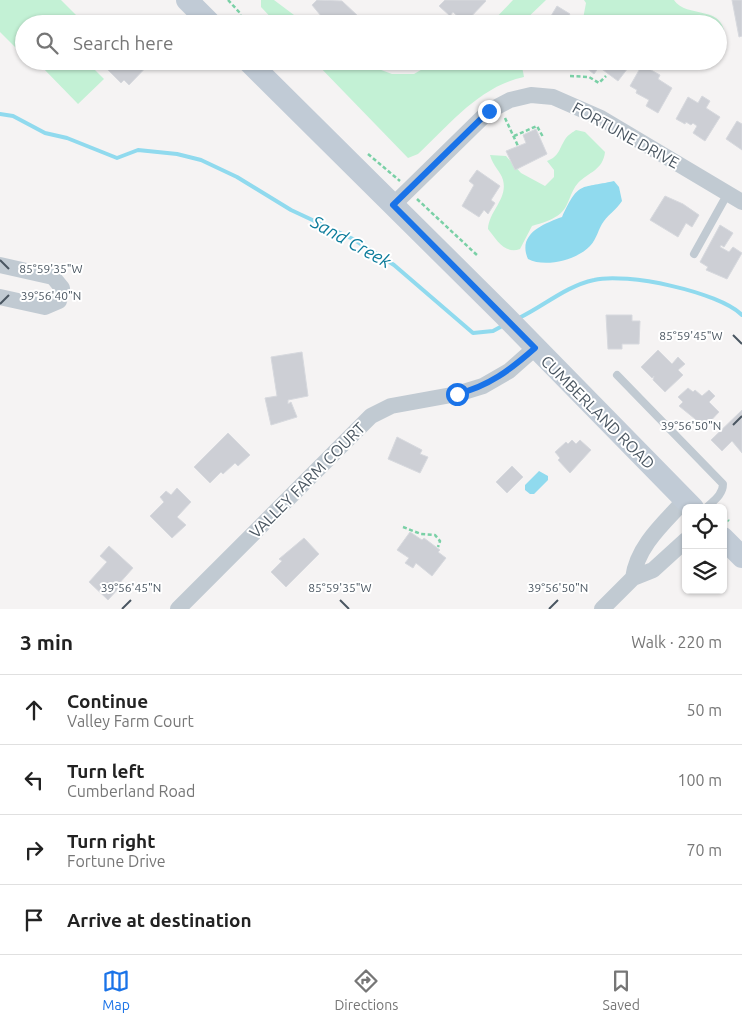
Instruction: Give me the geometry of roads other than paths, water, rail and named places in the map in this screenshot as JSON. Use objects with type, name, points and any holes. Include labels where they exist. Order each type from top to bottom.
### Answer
[{"type":"main road","points":[[187,0],[202,15]]},
{"type":"main road","name":"CUMBERLAND ROAD","points":[[258,70],[400,197],[505,316],[694,504]]},
{"type":"main road","points":[[727,542],[742,557]]},
{"type":"street","name":"FORTUNE DRIVE","points":[[400,197],[489,111],[510,100],[531,95],[553,97],[601,118],[742,202]]},
{"type":"street","points":[[0,265],[53,278],[62,288],[59,301],[45,306],[0,297]]},
{"type":"street","name":"VALLEY FARM COURT","points":[[178,609],[371,416],[391,406],[457,394],[483,386],[509,371],[528,340]]},
{"type":"street","points":[[633,578],[635,566],[647,543],[682,515]]},
{"type":"street","points":[[602,609],[633,578],[653,570],[682,544]]},
{"type":"lane","points":[[694,254],[728,193]]},
{"type":"lane","points":[[617,375],[722,484],[723,490],[720,495],[698,504]]},
{"type":"water","points":[[614,181],[619,187],[622,201],[604,221],[590,246],[569,259],[552,263],[535,262],[528,259],[526,243],[529,237],[540,227],[562,217],[572,197],[581,188]]},
{"type":"water","points":[[539,471],[548,476],[548,480],[534,494],[530,494],[525,490],[525,485]]},
{"type":"waterway","name":"Sand Creek","points":[[0,114],[13,116],[45,133],[67,138],[117,158],[138,150],[177,154],[201,160],[237,177],[291,210],[353,239],[394,265],[473,333],[493,331],[504,325]]},
{"type":"waterway","name":"Sand Creek","points":[[519,318],[565,291],[594,280],[609,278],[649,281],[694,292],[714,299],[742,315]]}]
